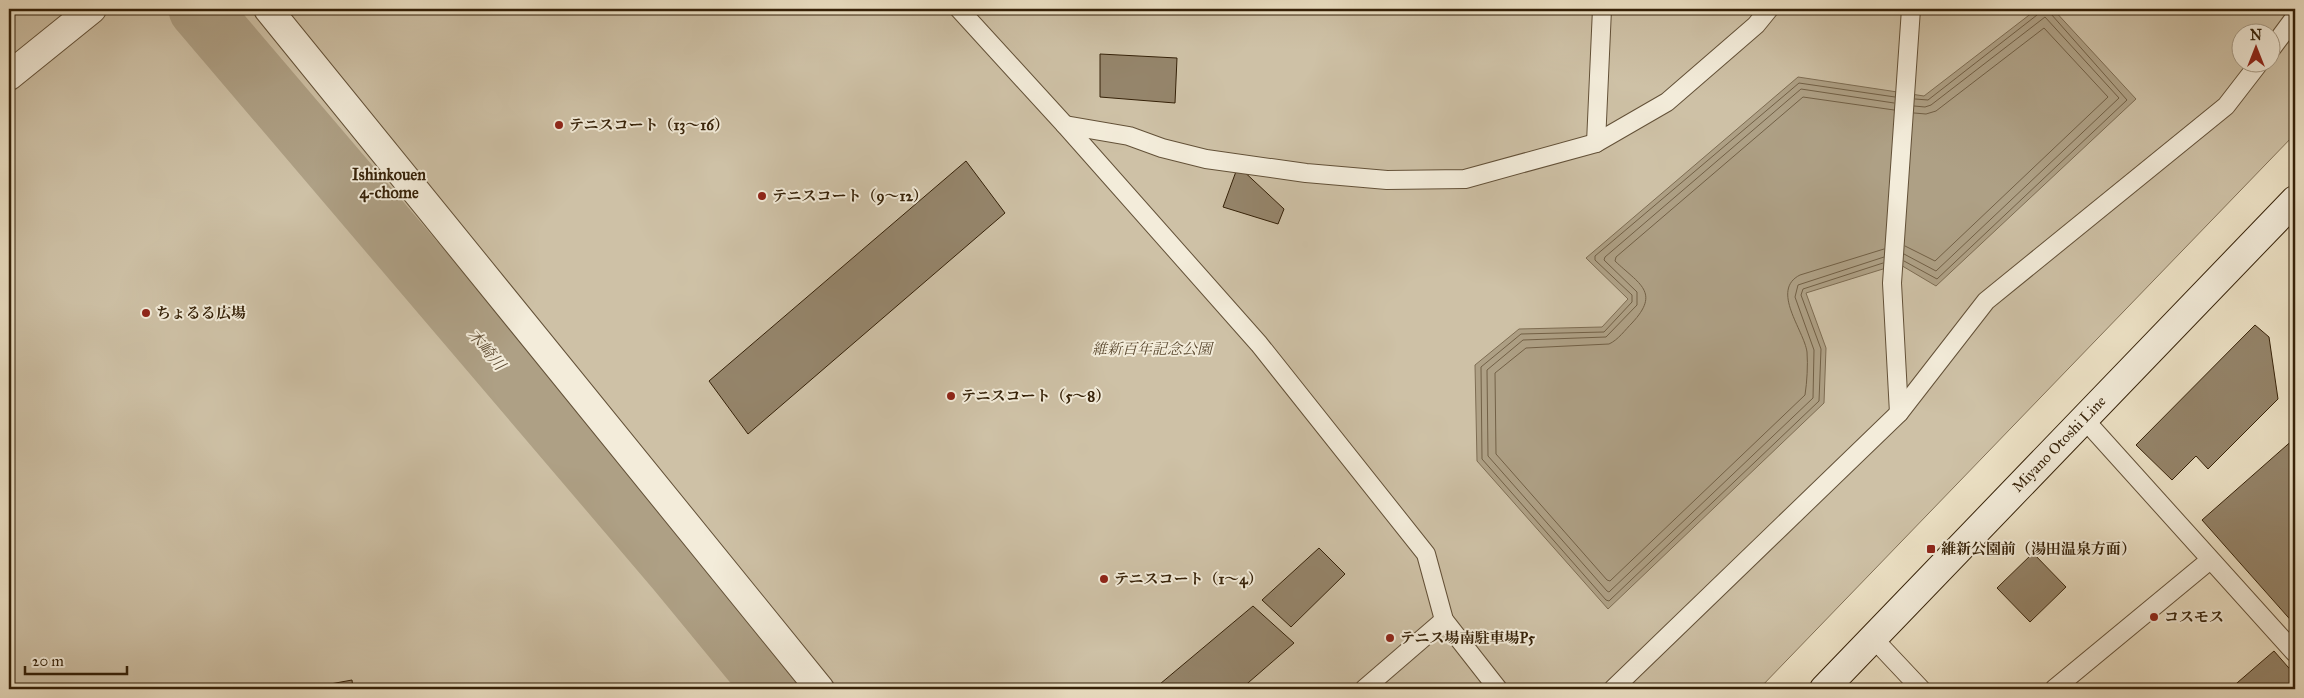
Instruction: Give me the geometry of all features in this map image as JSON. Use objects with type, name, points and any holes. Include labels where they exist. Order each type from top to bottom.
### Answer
[{"type":"street","points":[[9,76],[92,9]]},
{"type":"street","points":[[268,9],[820,689]]},
{"type":"street","name":"Miyano Otoshi Line","points":[[1824,689],[2295,200]]},
{"type":"lane","points":[[958,9],[1065,125],[1259,344],[1426,554],[1444,620],[1498,689]]},
{"type":"lane","points":[[1596,143],[1602,9]]},
{"type":"lane","points":[[1065,125],[1129,136],[1162,148],[1206,159],[1306,173],[1387,180],[1465,179],[1596,143],[1667,102],[1756,25],[1770,9]]},
{"type":"lane","points":[[1899,413],[1892,282],[1911,9]]},
{"type":"lane","points":[[2282,35],[2295,18]]},
{"type":"lane","points":[[1613,689],[1899,413],[1986,301],[2226,106],[2252,72]]},
{"type":"lane","points":[[2084,418],[2295,653]]},
{"type":"lane","points":[[2054,689],[2210,560]]},
{"type":"lane","points":[[1364,689],[1444,620]]},
{"type":"lane","points":[[1873,638],[1920,689]]},
{"type":"green space","name":"維新百年記念公園","points":[[9,9],[2295,9],[2295,134],[1759,689],[9,689]]},
{"type":"water","points":[[2037,9],[2053,9],[2136,99],[1936,286],[1899,264],[1806,293],[1826,348],[1824,403],[1608,609],[1477,461],[1475,365],[1519,329],[1602,327],[1628,299],[1586,258],[1798,77],[1924,96]]},
{"type":"building","points":[[1100,54],[1177,58],[1175,103],[1100,97]]},
{"type":"building","points":[[966,161],[1005,213],[748,434],[709,381]]},
{"type":"building","points":[[1238,166],[1284,209],[1278,224],[1223,207]]},
{"type":"building","points":[[2255,325],[2269,337],[2278,399],[2208,469],[2196,456],[2172,480],[2136,445]]},
{"type":"building","points":[[2295,438],[2295,625],[2202,520]]},
{"type":"building","points":[[1319,548],[1345,574],[1291,627],[1262,600]]},
{"type":"building","points":[[2033,553],[2066,587],[2030,622],[1997,588]]},
{"type":"building","points":[[1253,606],[1294,643],[1241,689],[1154,689]]},
{"type":"building","points":[[2274,651],[2295,675],[2295,689],[2230,689]]},
{"type":"building","points":[[352,680],[353,689],[303,689]]},
{"type":"waterway","name":"木崎川","points":[[199,9],[677,570],[775,689]]},
{"type":"place","name":"テニスコート（13～16）","points":[[559,125]]},
{"type":"place","name":"テニスコート（9～12）","points":[[762,196]]},
{"type":"place","name":"ちょるる広場","points":[[146,313]]},
{"type":"place","name":"テニスコート（5～8）","points":[[951,396]]},
{"type":"place","name":"維新公園前（湯田温泉方面）","points":[[1931,549]]},
{"type":"place","name":"テニスコート（1～4）","points":[[1104,579]]},
{"type":"place","name":"コスモス","points":[[2154,617]]},
{"type":"place","name":"テニス場南駐車場P5","points":[[1390,638]]},
{"type":"district","name":"Ishinkouen 4-chome","points":[[389,183]]}]
